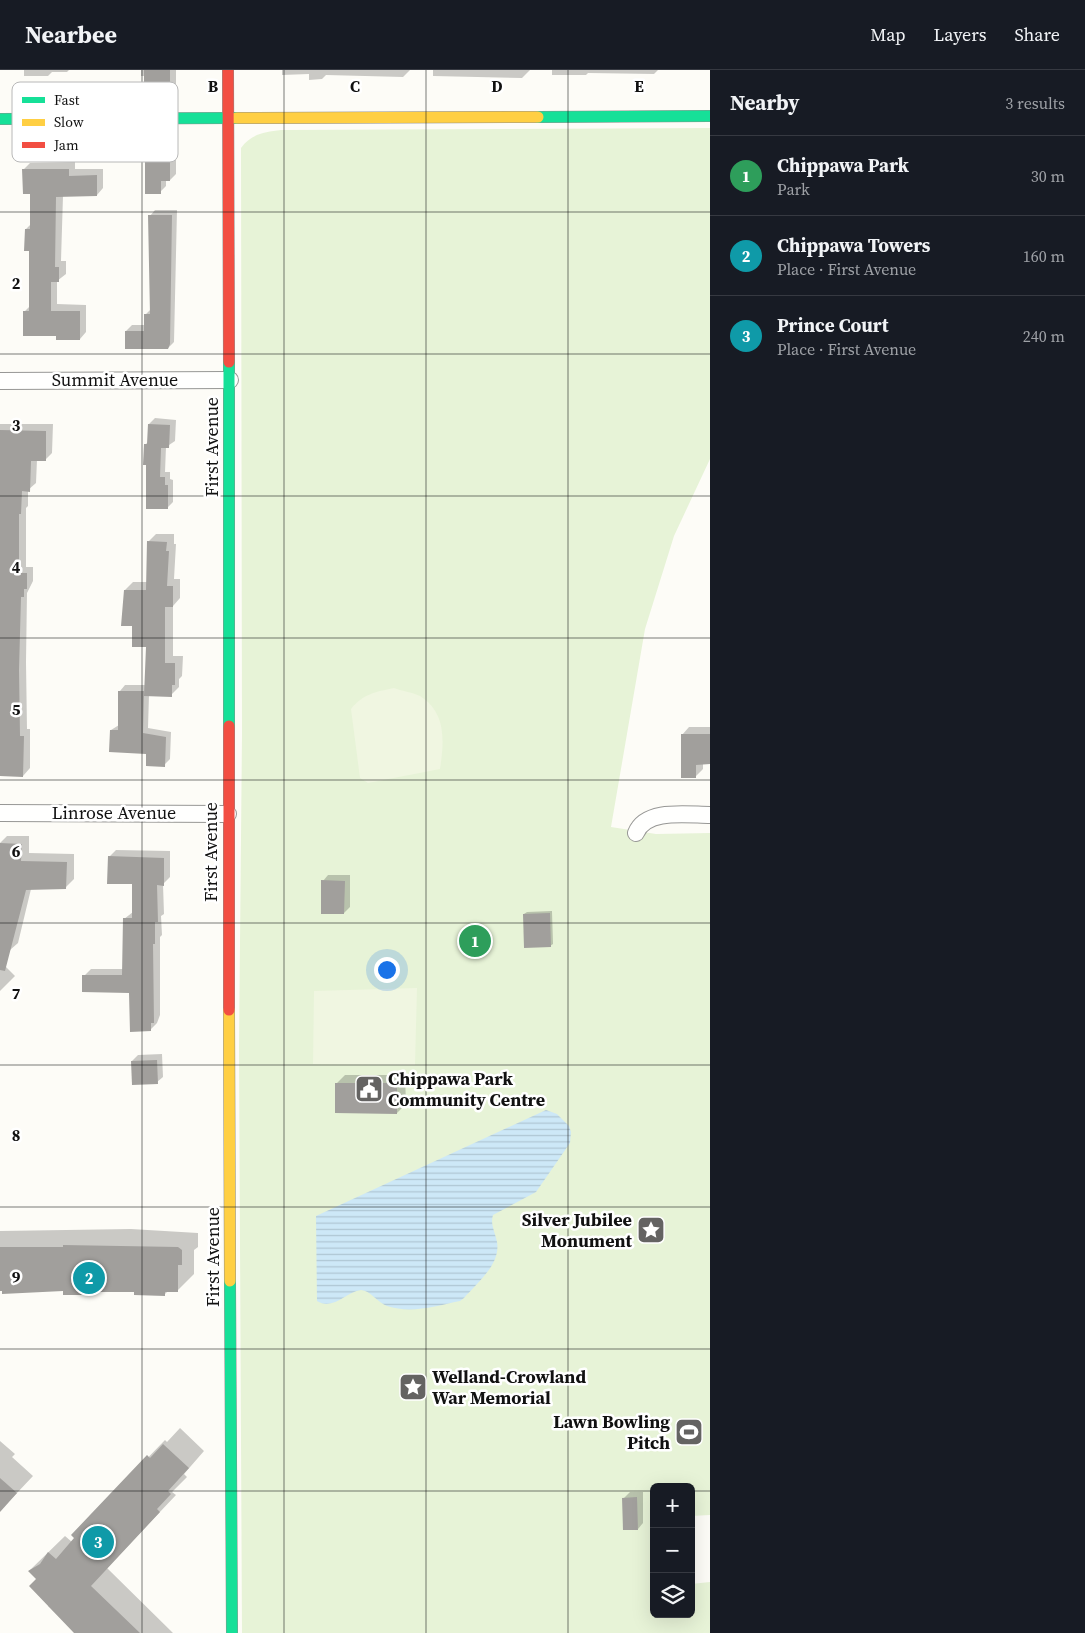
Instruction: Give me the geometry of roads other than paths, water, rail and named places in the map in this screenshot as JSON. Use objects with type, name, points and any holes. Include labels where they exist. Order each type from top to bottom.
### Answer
[{"type":"street","name":"First Avenue","points":[[228,70],[230,380],[228,814],[232,1633]]},
{"type":"street","points":[[178,119],[710,116]]},
{"type":"street","name":"Summit Avenue","points":[[0,381],[230,380]]},
{"type":"street","name":"Linrose Avenue","points":[[0,813],[228,814]]},
{"type":"street","points":[[636,833],[640,826],[654,818],[663,816],[710,815]]},
{"type":"water","points":[[546,1110],[557,1114],[569,1126],[571,1132],[570,1143],[536,1192],[493,1215],[492,1225],[497,1242],[495,1258],[487,1273],[464,1298],[460,1301],[433,1307],[405,1309],[387,1306],[368,1292],[361,1290],[329,1304],[317,1301],[316,1216]]},
{"type":"place","name":"Chippawa Park","points":[[475,941]]},
{"type":"place","name":"Chippawa Park Community Centre","points":[[369,1089]]},
{"type":"place","name":"Silver Jubilee Monument","points":[[651,1230]]},
{"type":"place","name":"Chippawa Towers","points":[[89,1278]]},
{"type":"place","name":"Welland-Crowland War Memorial","points":[[413,1387]]},
{"type":"place","name":"Lawn Bowling Pitch","points":[[689,1432]]},
{"type":"place","name":"Prince Court","points":[[98,1542]]}]
